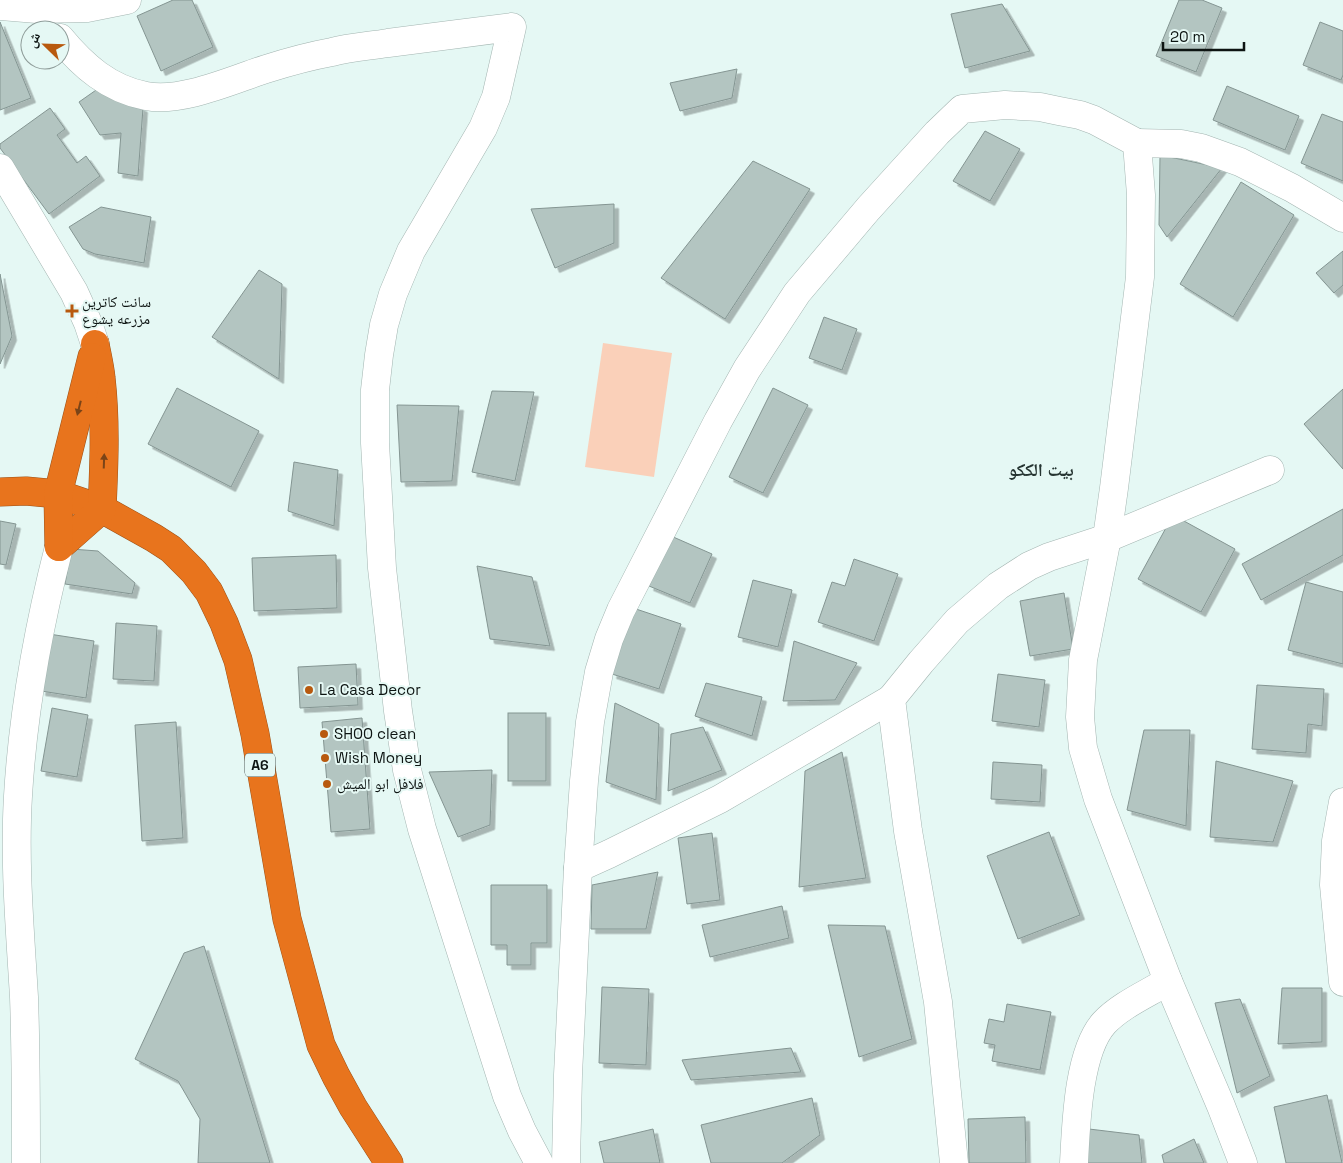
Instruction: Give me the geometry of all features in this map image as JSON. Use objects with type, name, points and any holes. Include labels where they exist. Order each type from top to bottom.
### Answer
[{"type":"highway","points":[[59,547],[58,494],[95,344]]},
{"type":"highway","points":[[59,547],[102,509],[104,410],[95,344]]},
{"type":"highway","name":"A6","points":[[0,492],[26,490],[58,494],[102,509],[171,549],[194,572],[209,592],[224,623],[238,660],[255,734],[286,919],[321,1045],[353,1107],[389,1163]]},
{"type":"street","points":[[0,6],[87,8],[127,0]]},
{"type":"street","points":[[37,8],[46,20]]},
{"type":"street","points":[[70,49],[81,62],[100,77],[124,90],[158,98],[210,88],[282,64],[334,51],[512,27],[496,97],[483,128],[411,251],[392,294],[384,325],[375,390],[375,443],[382,568],[398,718],[407,770],[422,829],[507,1096],[522,1131],[539,1163]]},
{"type":"street","points":[[566,1163],[568,1075],[578,868],[590,722],[599,672],[609,639],[640,571],[747,369],[797,293],[874,202],[937,133],[962,109],[1005,104],[1040,107],[1080,115],[1094,120],[1137,143],[1182,144],[1201,148],[1233,159],[1264,173],[1343,218]]},
{"type":"street","points":[[1137,143],[1141,195],[1140,278],[1107,538],[1083,660],[1080,716],[1083,748],[1098,799],[1168,981],[1243,1163]]},
{"type":"street","points":[[0,168],[74,292],[95,344]]},
{"type":"street","points":[[578,868],[720,799],[890,699],[957,621],[998,586],[1029,566],[1107,538],[1270,470]]},
{"type":"street","points":[[26,1163],[26,1054],[18,877],[18,798],[22,743],[30,679],[46,596],[59,547]]},
{"type":"street","points":[[890,699],[908,831],[938,1002],[954,1163]]},
{"type":"street","points":[[1343,802],[1336,840],[1334,885],[1343,982]]},
{"type":"street","points":[[1074,1163],[1076,1121],[1086,1057],[1092,1041],[1104,1023],[1122,1009],[1168,981]]},
{"type":"shaded area","points":[[603,343],[672,353],[654,477],[585,467]]},
{"type":"building","points":[[173,0],[192,0],[213,47],[161,71],[137,16]]},
{"type":"building","points":[[1179,0],[1202,0],[1222,8],[1196,72],[1156,56]]},
{"type":"building","points":[[1002,4],[1030,51],[965,68],[951,14]]},
{"type":"building","points":[[0,22],[31,98],[0,110]]},
{"type":"building","points":[[1320,22],[1343,31],[1343,75],[1341,80],[1303,65]]},
{"type":"building","points":[[737,69],[732,98],[680,111],[670,83]]},
{"type":"building","points":[[1227,86],[1299,116],[1285,150],[1213,120]]},
{"type":"building","points":[[99,88],[143,108],[138,176],[118,173],[121,133],[100,135],[79,102]]},
{"type":"building","points":[[50,108],[65,129],[57,135],[77,163],[86,156],[100,176],[49,214],[0,148],[0,144]]},
{"type":"building","points":[[1322,114],[1343,122],[1343,181],[1301,163]]},
{"type":"building","points":[[985,131],[1020,149],[990,201],[953,181]]},
{"type":"building","points":[[1160,155],[1222,168],[1167,237],[1159,225]]},
{"type":"building","points":[[753,161],[810,189],[725,319],[661,278]]},
{"type":"building","points":[[1241,182],[1294,215],[1233,317],[1180,284]]},
{"type":"building","points":[[614,204],[614,243],[555,268],[531,209]]},
{"type":"building","points":[[101,207],[151,217],[144,263],[95,254],[83,249],[69,227]]},
{"type":"building","points":[[1343,251],[1343,285],[1334,293],[1316,273]]},
{"type":"building","points":[[259,270],[282,284],[279,379],[212,337]]},
{"type":"building","points":[[0,274],[12,336],[0,364]]},
{"type":"building","points":[[824,317],[857,329],[842,370],[809,358]]},
{"type":"building","points":[[177,388],[259,431],[231,487],[148,444]]},
{"type":"building","points":[[773,388],[808,405],[763,493],[729,477]]},
{"type":"building","points":[[1343,389],[1343,469],[1304,424]]},
{"type":"building","points":[[492,391],[534,392],[515,481],[472,472]]},
{"type":"building","points":[[397,405],[459,406],[452,481],[401,482]]},
{"type":"building","points":[[294,462],[338,470],[334,526],[288,511]]},
{"type":"building","points":[[1343,509],[1343,555],[1261,600],[1242,564]]},
{"type":"building","points":[[1173,515],[1235,549],[1201,612],[1138,579]]},
{"type":"building","points":[[0,521],[16,524],[6,565],[0,564]]},
{"type":"building","points":[[671,536],[712,554],[690,603],[649,586]]},
{"type":"building","points":[[71,549],[98,551],[135,583],[132,594],[65,584]]},
{"type":"building","points":[[336,555],[337,608],[254,611],[252,558]]},
{"type":"building","points":[[854,559],[898,574],[874,641],[818,622],[832,582],[845,586]]},
{"type":"building","points":[[477,566],[532,577],[550,646],[490,639]]},
{"type":"building","points":[[753,580],[792,590],[778,647],[738,637]]},
{"type":"building","points":[[1306,582],[1343,592],[1343,664],[1288,650]]},
{"type":"building","points":[[1064,593],[1073,649],[1030,656],[1020,601]]},
{"type":"building","points":[[633,608],[681,624],[659,689],[612,674]]},
{"type":"building","points":[[116,623],[157,626],[154,681],[113,679]]},
{"type":"building","points":[[49,634],[94,641],[86,698],[41,691]]},
{"type":"building","points":[[794,641],[857,663],[835,700],[783,701]]},
{"type":"building","points":[[356,664],[358,705],[300,708],[298,667]]},
{"type":"building","points":[[998,674],[1045,680],[1039,727],[992,721]]},
{"type":"building","points":[[706,683],[762,697],[752,736],[695,716]]},
{"type":"building","points":[[1257,685],[1324,689],[1322,726],[1308,724],[1306,753],[1252,749]]},
{"type":"building","points":[[615,703],[659,724],[656,800],[606,782]]},
{"type":"building","points":[[52,708],[88,715],[77,777],[41,771]]},
{"type":"building","points":[[508,713],[546,713],[546,781],[508,781]]},
{"type":"building","points":[[362,718],[370,829],[331,832],[322,722]]},
{"type":"building","points":[[176,722],[183,838],[142,841],[135,725]]},
{"type":"building","points":[[703,727],[722,770],[668,791],[671,734]]},
{"type":"building","points":[[1144,730],[1190,730],[1186,826],[1127,810]]},
{"type":"building","points":[[842,752],[866,878],[799,887],[805,771]]},
{"type":"building","points":[[1216,761],[1293,781],[1273,842],[1210,837]]},
{"type":"building","points":[[993,762],[1042,765],[1040,802],[991,799]]},
{"type":"building","points":[[492,770],[490,825],[458,837],[429,772]]},
{"type":"building","points":[[1049,832],[1080,915],[1018,939],[987,856]]},
{"type":"building","points":[[712,833],[720,900],[687,904],[678,838]]},
{"type":"building","points":[[658,872],[646,929],[591,929],[592,885]]},
{"type":"building","points":[[491,885],[547,885],[547,943],[531,943],[531,965],[507,965],[507,945],[491,945]]},
{"type":"building","points":[[782,906],[789,938],[710,957],[702,925]]},
{"type":"building","points":[[828,925],[885,926],[912,1039],[859,1057]]},
{"type":"building","points":[[204,946],[270,1163],[198,1163],[200,1119],[178,1081],[135,1059],[184,953]]},
{"type":"building","points":[[602,987],[649,989],[646,1065],[599,1063]]},
{"type":"building","points":[[1282,988],[1322,988],[1322,1042],[1278,1044]]},
{"type":"building","points":[[1240,999],[1270,1076],[1237,1093],[1215,1003]]},
{"type":"building","points":[[1007,1004],[1051,1012],[1040,1070],[992,1061],[995,1045],[984,1043],[989,1019],[1004,1022]]},
{"type":"building","points":[[791,1048],[801,1072],[691,1080],[682,1060]]},
{"type":"building","points":[[1327,1095],[1342,1163],[1286,1163],[1274,1107]]},
{"type":"building","points":[[812,1098],[820,1135],[782,1163],[711,1163],[701,1125]]},
{"type":"building","points":[[1025,1117],[1026,1163],[969,1163],[968,1119]]},
{"type":"building","points":[[653,1129],[660,1163],[604,1163],[599,1142]]},
{"type":"building","points":[[1089,1129],[1139,1135],[1142,1163],[1086,1163]]},
{"type":"building","points":[[1194,1139],[1204,1163],[1164,1163],[1162,1155]]},
{"type":"place","name":"سانت كاترين مزرعه يشوع","points":[[72,311]]},
{"type":"place","name":"La Casa Decor","points":[[309,690]]},
{"type":"place","name":"SHOO clean","points":[[324,734]]},
{"type":"place","name":"Wish Money","points":[[325,758]]},
{"type":"place","name":"فلافل ابو الميش","points":[[327,784]]},
{"type":"district","name":"بيت الككو","points":[[1041,470]]}]
